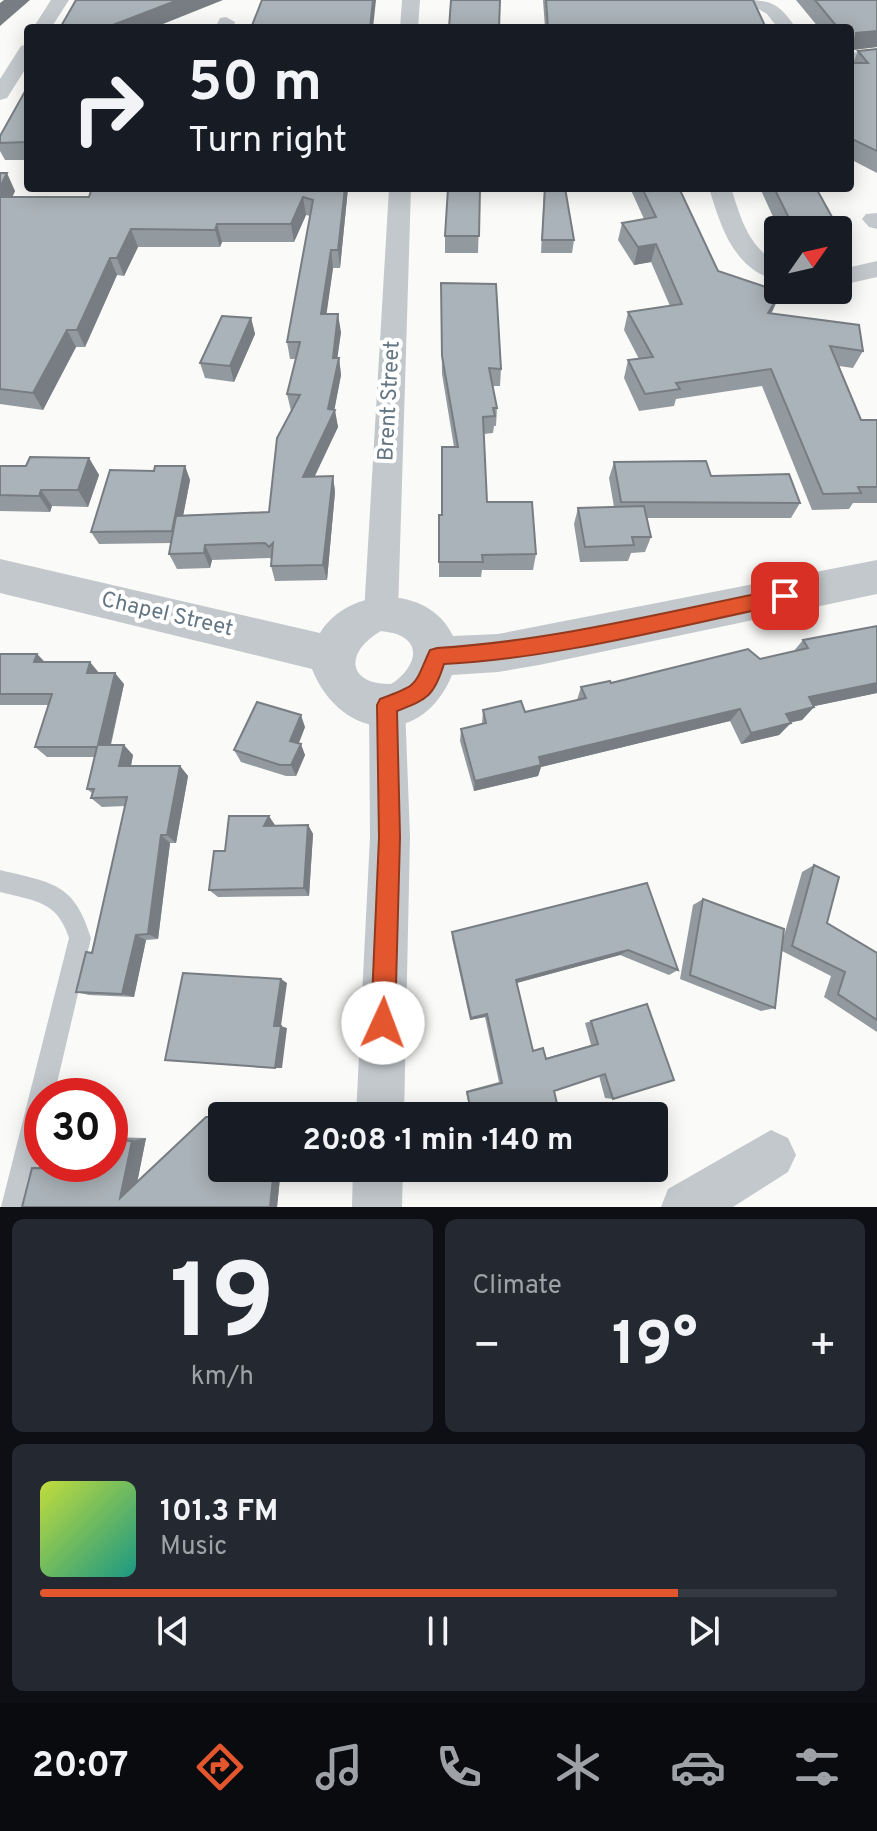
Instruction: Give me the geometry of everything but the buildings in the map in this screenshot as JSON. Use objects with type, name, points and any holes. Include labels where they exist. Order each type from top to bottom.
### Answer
[{"type":"street","points":[[45,24],[60,0]]},
{"type":"street","points":[[409,24],[411,0]]},
{"type":"street","points":[[752,0],[773,10],[784,24]]},
{"type":"street","points":[[0,94],[24,56]]},
{"type":"street","points":[[854,59],[877,56]]},
{"type":"street","name":"Brent Street","points":[[381,613],[400,192]]},
{"type":"street","points":[[721,192],[739,246],[764,265]]},
{"type":"street","points":[[852,275],[877,269]]},
{"type":"street","name":"Chapel Street","points":[[0,576],[333,655]]},
{"type":"street","points":[[437,656],[498,653],[539,646],[877,577]]},
{"type":"street","points":[[381,613],[413,619],[434,641],[437,656],[428,683],[417,694],[387,705],[369,704],[347,691],[334,670],[333,655],[345,631],[367,616],[381,613]]},
{"type":"street","points":[[381,1102],[390,837],[387,705]]},
{"type":"street","points":[[686,1207],[771,1155]]},
{"type":"street","points":[[377,1207],[378,1182]]},
{"type":"lane","points":[[0,881],[59,898],[69,906],[80,938],[14,1207]]},
{"type":"route","points":[[383,1023],[390,837],[387,705],[403,702],[417,694],[435,670],[437,656],[498,653],[539,646],[785,596]]}]
